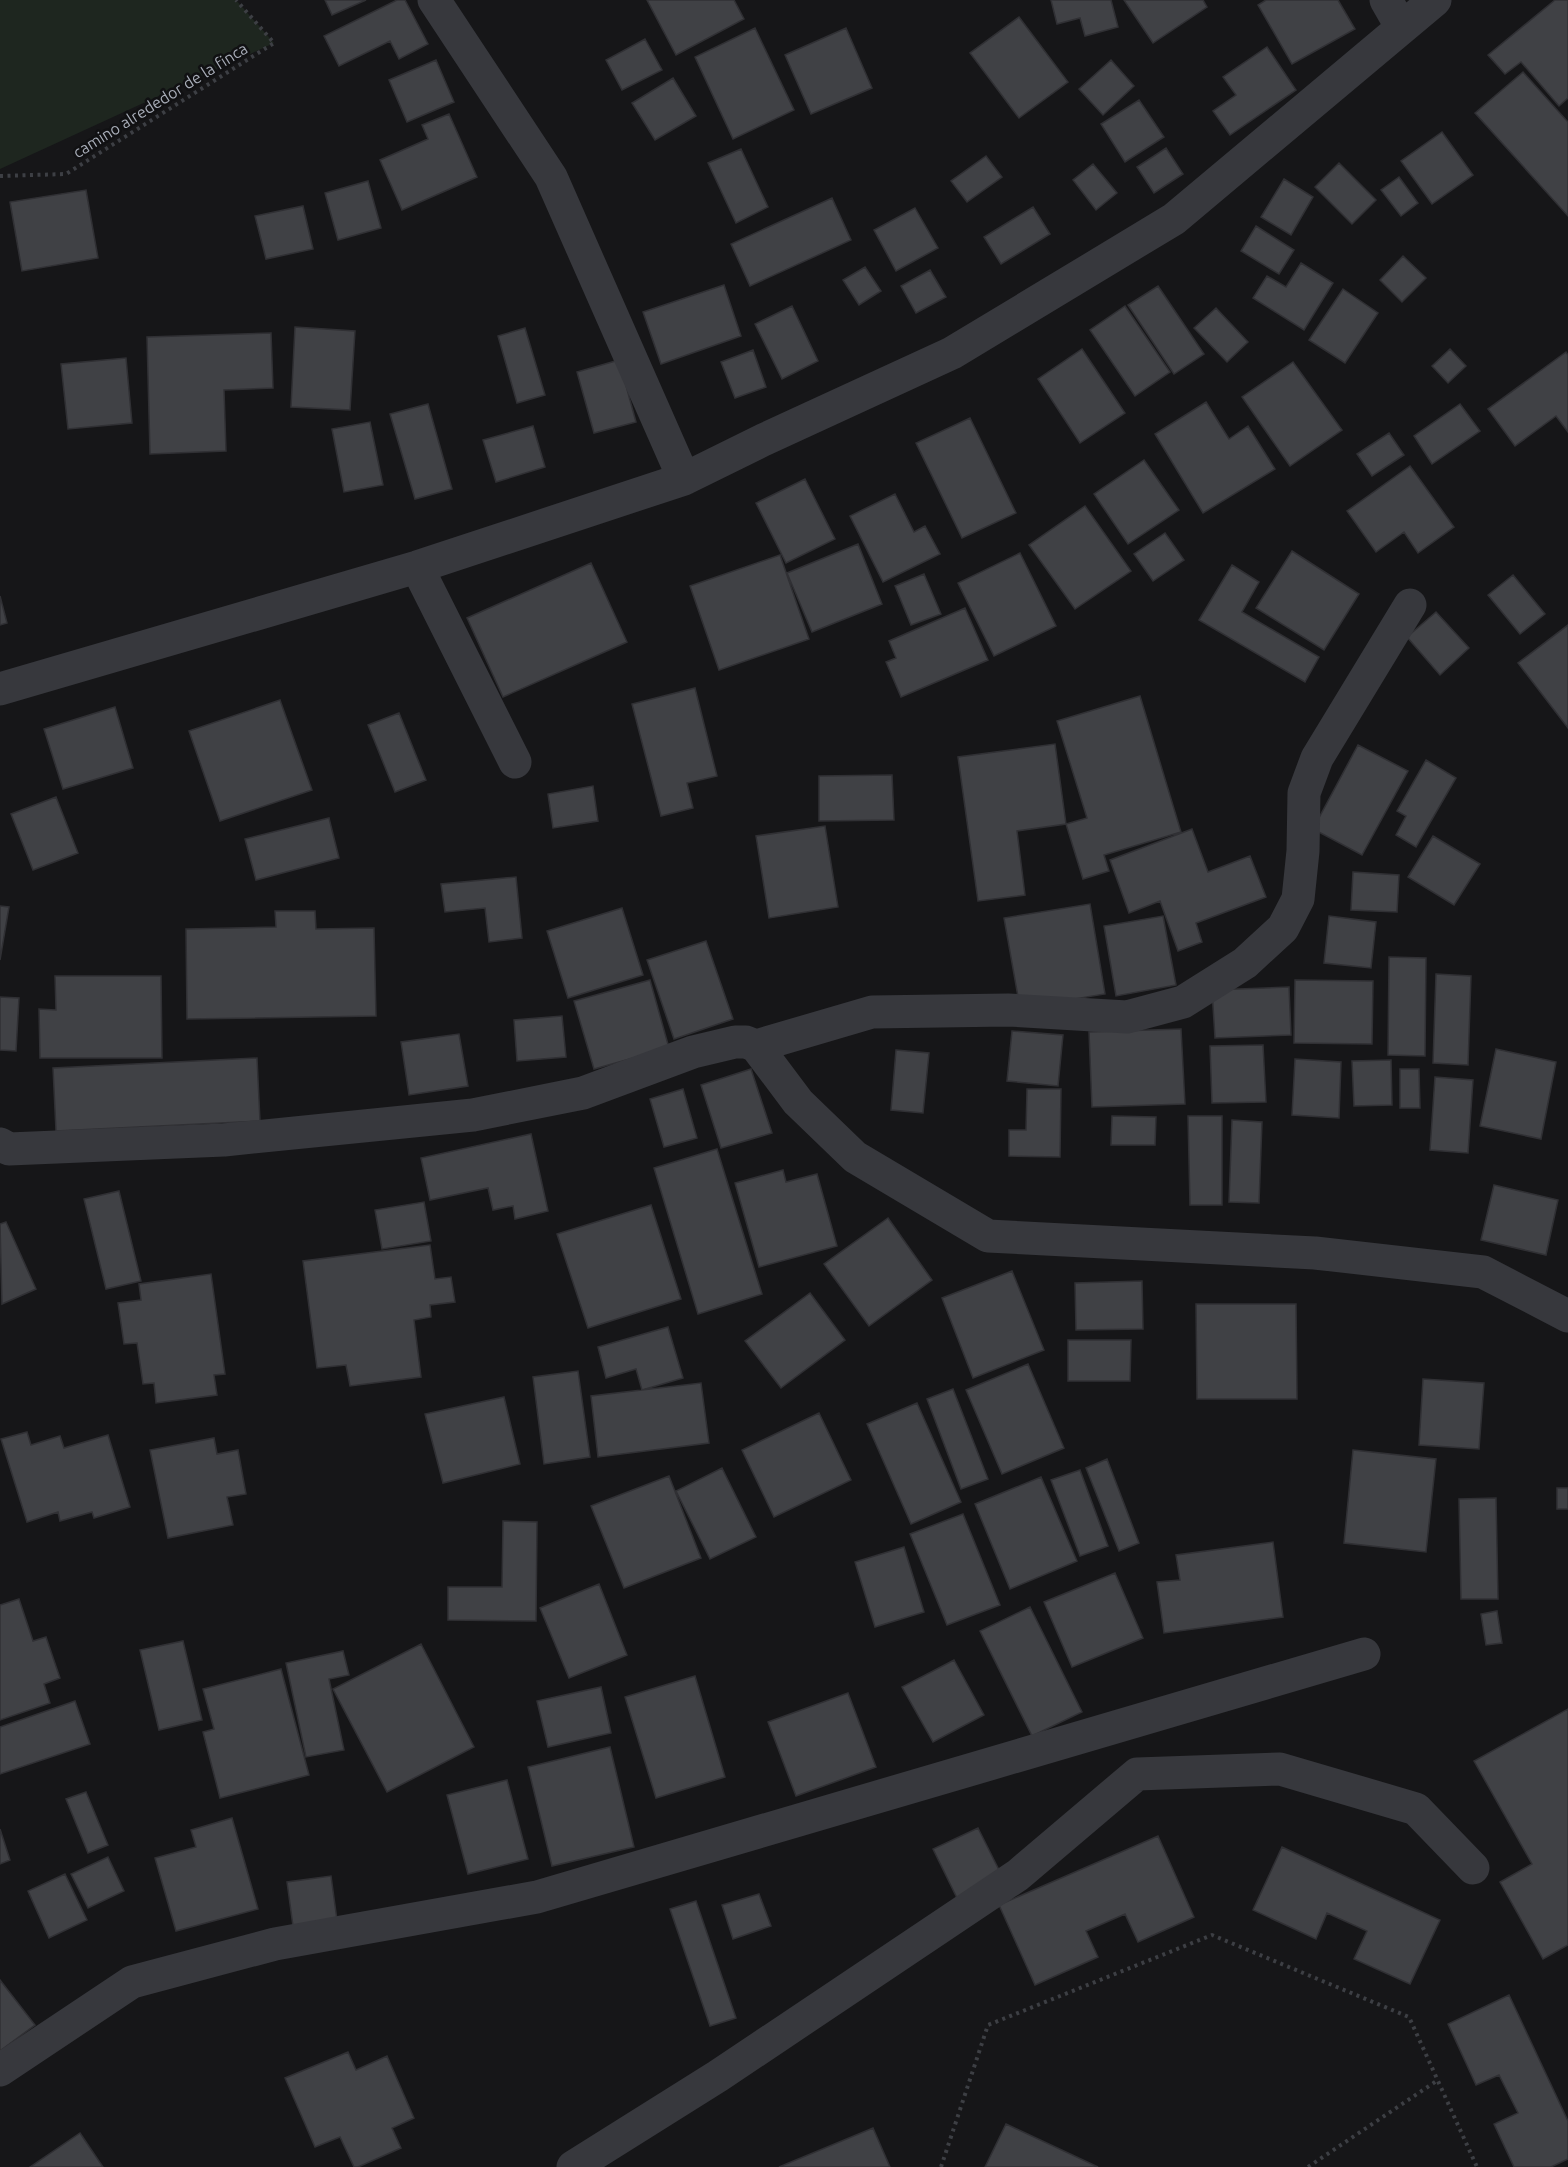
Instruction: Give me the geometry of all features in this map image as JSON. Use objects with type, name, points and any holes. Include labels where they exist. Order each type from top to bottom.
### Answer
[{"type":"street","points":[[434,0],[551,177],[684,479]]},
{"type":"street","points":[[1386,0],[1402,28]]},
{"type":"street","points":[[0,689],[417,567],[684,479],[773,435],[952,353],[1174,219],[1435,0]]},
{"type":"street","points":[[417,567],[515,762]]},
{"type":"street","points":[[756,1046],[872,1012],[1008,1010],[1127,1017],[1182,1002],[1245,963],[1283,928],[1298,898],[1303,851],[1304,793],[1317,758],[1410,604]]},
{"type":"street","points":[[0,1144],[9,1149],[224,1140],[473,1115],[583,1093],[693,1052],[735,1042],[746,1042],[756,1046],[798,1102],[855,1157],[988,1236],[1315,1253],[1483,1272],[1568,1316]]},
{"type":"street","points":[[0,2070],[132,1982],[275,1944],[537,1897],[1364,1654]]},
{"type":"street","points":[[573,2167],[727,2070],[1018,1875],[1137,1774],[1280,1769],[1416,1809],[1473,1868]]},
{"type":"path","name":"camino alrededor de la finca","points":[[0,176],[66,174],[274,43],[236,0]]},
{"type":"path","points":[[941,2167],[988,2025],[1212,1935],[1409,2017],[1477,2167]]},
{"type":"path","points":[[1308,2167],[1438,2080]]},
{"type":"shaded area","points":[[0,0],[236,0],[274,43],[0,169]]},
{"type":"building","points":[[325,0],[366,0],[332,15]]},
{"type":"building","points":[[397,0],[405,0],[428,44],[399,59],[390,41],[339,66],[324,36]]},
{"type":"building","points":[[647,0],[734,0],[744,19],[676,55]]},
{"type":"building","points":[[1051,0],[1111,0],[1118,27],[1085,36],[1080,18],[1057,24]]},
{"type":"building","points":[[1124,0],[1203,0],[1207,7],[1153,43]]},
{"type":"building","points":[[1266,0],[1338,0],[1355,29],[1292,64],[1258,5]]},
{"type":"building","points":[[1555,0],[1568,0],[1568,98],[1559,106],[1521,62],[1505,74],[1488,55]]},
{"type":"building","points":[[1019,17],[1068,82],[1019,118],[970,53]]},
{"type":"building","points":[[755,28],[794,110],[733,139],[695,57]]},
{"type":"building","points":[[846,28],[872,88],[811,114],[785,55]]},
{"type":"building","points":[[645,39],[662,70],[622,90],[606,60]]},
{"type":"building","points":[[1267,47],[1296,90],[1230,135],[1213,111],[1236,95],[1223,77]]},
{"type":"building","points":[[436,60],[454,102],[407,122],[389,80]]},
{"type":"building","points":[[1111,60],[1134,86],[1103,115],[1079,89]]},
{"type":"building","points":[[1523,72],[1568,122],[1568,216],[1475,113]]},
{"type":"building","points":[[673,78],[696,116],[655,140],[632,103]]},
{"type":"building","points":[[1139,100],[1164,137],[1125,162],[1101,124]]},
{"type":"building","points":[[449,114],[477,177],[402,210],[380,160],[428,139],[422,125]]},
{"type":"building","points":[[1442,132],[1473,175],[1432,204],[1401,161]]},
{"type":"building","points":[[1166,148],[1183,174],[1154,193],[1137,167]]},
{"type":"building","points":[[741,149],[768,207],[736,223],[708,163]]},
{"type":"building","points":[[986,156],[1002,177],[967,202],[951,181]]},
{"type":"building","points":[[1339,163],[1376,200],[1352,224],[1315,187]]},
{"type":"building","points":[[1093,164],[1117,193],[1096,210],[1073,180]]},
{"type":"building","points":[[1399,177],[1418,203],[1401,216],[1381,190]]},
{"type":"building","points":[[1284,179],[1313,197],[1291,235],[1261,217]]},
{"type":"building","points":[[368,181],[381,228],[338,240],[325,193]]},
{"type":"building","points":[[86,190],[98,258],[22,271],[10,202]]},
{"type":"building","points":[[832,198],[851,240],[750,286],[731,244]]},
{"type":"building","points":[[303,206],[313,249],[266,259],[255,216]]},
{"type":"building","points":[[1033,207],[1050,234],[1001,264],[984,237]]},
{"type":"building","points":[[915,208],[938,248],[896,271],[874,230]]},
{"type":"building","points":[[1256,226],[1294,250],[1279,274],[1241,251]]},
{"type":"building","points":[[1403,256],[1426,278],[1402,302],[1380,280]]},
{"type":"building","points":[[1301,263],[1333,283],[1304,330],[1253,298],[1267,276],[1286,287]]},
{"type":"building","points":[[865,267],[881,291],[859,305],[843,280]]},
{"type":"building","points":[[930,270],[946,297],[916,313],[901,286]]},
{"type":"building","points":[[724,285],[741,336],[661,364],[643,312]]},
{"type":"building","points":[[1158,286],[1204,354],[1174,374],[1128,305]]},
{"type":"building","points":[[1343,289],[1378,313],[1345,363],[1309,340]]},
{"type":"building","points":[[792,306],[818,361],[782,379],[755,324]]},
{"type":"building","points":[[1125,306],[1170,372],[1135,396],[1090,330]]},
{"type":"building","points":[[1216,308],[1248,342],[1227,362],[1194,328]]},
{"type":"building","points":[[295,327],[355,331],[350,410],[291,407]]},
{"type":"building","points":[[525,328],[545,395],[517,403],[498,336]]},
{"type":"building","points":[[271,333],[273,388],[224,390],[226,451],[150,454],[147,337]]},
{"type":"building","points":[[1082,349],[1125,413],[1080,443],[1038,379]]},
{"type":"building","points":[[1450,349],[1466,366],[1448,383],[1432,366]]},
{"type":"building","points":[[753,350],[766,387],[735,398],[721,362]]},
{"type":"building","points":[[1566,352],[1568,355],[1568,432],[1556,416],[1515,446],[1488,409]]},
{"type":"building","points":[[126,358],[132,423],[68,429],[61,364]]},
{"type":"building","points":[[619,360],[636,422],[594,433],[577,372]]},
{"type":"building","points":[[1293,362],[1342,430],[1290,466],[1242,397]]},
{"type":"building","points":[[1206,402],[1229,439],[1248,426],[1275,469],[1203,513],[1155,434]]},
{"type":"building","points":[[428,404],[452,489],[415,499],[390,414]]},
{"type":"building","points":[[1460,404],[1480,431],[1432,464],[1414,436]]},
{"type":"building","points":[[970,418],[1016,513],[962,538],[916,443]]},
{"type":"building","points":[[370,422],[383,485],[344,492],[332,429]]},
{"type":"building","points":[[533,426],[545,467],[496,482],[483,440]]},
{"type":"building","points":[[1389,433],[1404,455],[1372,476],[1357,454]]},
{"type":"building","points":[[1144,460],[1179,510],[1128,544],[1094,494]]},
{"type":"building","points":[[1410,466],[1454,527],[1418,553],[1404,532],[1376,552],[1347,511]]},
{"type":"building","points":[[805,479],[835,539],[786,563],[756,503]]},
{"type":"building","points":[[895,494],[914,532],[925,526],[940,554],[883,582],[850,516]]},
{"type":"building","points":[[1085,506],[1131,571],[1075,609],[1029,545]]},
{"type":"building","points":[[1165,533],[1184,560],[1153,581],[1134,554]]},
{"type":"building","points":[[858,544],[882,604],[812,632],[787,573]]},
{"type":"building","points":[[1292,551],[1359,594],[1324,650],[1256,608]]},
{"type":"building","points":[[1020,553],[1056,626],[994,656],[958,583]]},
{"type":"building","points":[[780,555],[809,639],[719,670],[690,586]]},
{"type":"building","points":[[591,563],[627,642],[503,697],[467,618]]},
{"type":"building","points":[[1232,565],[1259,582],[1242,612],[1319,657],[1305,682],[1199,620]]},
{"type":"building","points":[[924,574],[941,614],[911,625],[895,586]]},
{"type":"building","points":[[1513,575],[1545,614],[1520,634],[1488,595]]},
{"type":"building","points":[[0,596],[7,623],[0,625]]},
{"type":"building","points":[[965,608],[988,660],[901,697],[886,662],[896,658],[889,641]]},
{"type":"building","points":[[1436,612],[1469,648],[1440,675],[1407,637]]},
{"type":"building","points":[[1568,625],[1568,728],[1518,663]]},
{"type":"building","points":[[695,688],[717,776],[687,783],[693,808],[661,816],[632,704]]},
{"type":"building","points":[[1140,696],[1181,832],[1104,855],[1109,871],[1083,879],[1066,824],[1087,818],[1057,721]]},
{"type":"building","points":[[280,700],[312,790],[220,821],[189,731]]},
{"type":"building","points":[[115,707],[133,768],[63,789],[44,729]]},
{"type":"building","points":[[399,713],[426,780],[395,792],[368,725]]},
{"type":"building","points":[[1055,744],[1066,824],[1017,831],[1025,895],[978,901],[958,757]]},
{"type":"building","points":[[1358,745],[1408,771],[1362,855],[1313,829]]},
{"type":"building","points":[[1426,760],[1456,778],[1416,847],[1396,835],[1406,816],[1397,811]]},
{"type":"building","points":[[892,775],[894,820],[819,821],[819,776]]},
{"type":"building","points":[[593,786],[598,821],[553,828],[548,794]]},
{"type":"building","points":[[56,797],[78,853],[33,870],[11,814]]},
{"type":"building","points":[[329,818],[339,858],[256,880],[245,839]]},
{"type":"building","points":[[825,826],[838,907],[769,918],[756,836]]},
{"type":"building","points":[[1192,829],[1208,872],[1250,856],[1266,897],[1196,923],[1202,942],[1178,951],[1160,901],[1129,913],[1110,860]]},
{"type":"building","points":[[1433,836],[1480,864],[1454,905],[1408,877]]},
{"type":"building","points":[[1353,872],[1399,875],[1397,912],[1351,910]]},
{"type":"building","points":[[516,877],[522,938],[489,942],[485,908],[445,912],[441,884]]},
{"type":"building","points":[[1090,904],[1105,994],[1020,1008],[1004,918]]},
{"type":"building","points":[[0,906],[9,907],[0,960]]},
{"type":"building","points":[[622,908],[643,975],[568,998],[547,931]]},
{"type":"building","points":[[275,911],[315,911],[316,929],[374,928],[376,1016],[187,1019],[186,929],[276,927]]},
{"type":"building","points":[[1163,916],[1176,985],[1116,996],[1104,926]]},
{"type":"building","points":[[1329,916],[1376,922],[1371,968],[1324,963]]},
{"type":"building","points":[[706,941],[733,1019],[674,1039],[647,960]]},
{"type":"building","points":[[1389,957],[1426,958],[1425,1056],[1388,1055]]},
{"type":"building","points":[[1436,974],[1471,976],[1468,1065],[1433,1063]]},
{"type":"building","points":[[55,976],[161,976],[162,1058],[40,1058],[39,1009],[56,1010]]},
{"type":"building","points":[[650,980],[669,1048],[594,1069],[574,1001]]},
{"type":"building","points":[[1295,980],[1373,981],[1372,1044],[1294,1043]]},
{"type":"building","points":[[1289,987],[1291,1035],[1215,1038],[1212,990]]},
{"type":"building","points":[[0,997],[19,998],[16,1051],[0,1050]]},
{"type":"building","points":[[562,1016],[566,1057],[517,1061],[514,1020]]},
{"type":"building","points":[[1181,1029],[1185,1104],[1092,1107],[1089,1032]]},
{"type":"building","points":[[1012,1031],[1063,1035],[1058,1086],[1007,1081]]},
{"type":"building","points":[[459,1034],[468,1086],[409,1095],[401,1042]]},
{"type":"building","points":[[1263,1045],[1266,1102],[1212,1103],[1210,1046]]},
{"type":"building","points":[[1496,1049],[1556,1062],[1541,1139],[1480,1126]]},
{"type":"building","points":[[896,1050],[929,1053],[923,1113],[891,1110]]},
{"type":"building","points":[[257,1058],[260,1121],[56,1131],[53,1068]]},
{"type":"building","points":[[1295,1059],[1341,1062],[1339,1118],[1292,1115]]},
{"type":"building","points":[[1391,1060],[1392,1105],[1354,1106],[1352,1061]]},
{"type":"building","points":[[751,1069],[772,1133],[721,1148],[701,1085]]},
{"type":"building","points":[[1400,1069],[1419,1069],[1420,1108],[1400,1108]]},
{"type":"building","points":[[1435,1077],[1473,1080],[1468,1153],[1430,1150]]},
{"type":"building","points":[[683,1089],[697,1138],[664,1147],[650,1099]]},
{"type":"building","points":[[1027,1089],[1061,1089],[1060,1157],[1009,1156],[1009,1130],[1026,1130]]},
{"type":"building","points":[[1112,1116],[1156,1117],[1155,1145],[1111,1145]]},
{"type":"building","points":[[1188,1116],[1222,1116],[1222,1205],[1190,1205]]},
{"type":"building","points":[[1232,1120],[1262,1122],[1259,1203],[1229,1202]]},
{"type":"building","points":[[531,1134],[548,1211],[515,1219],[513,1206],[493,1210],[488,1188],[430,1200],[421,1158]]},
{"type":"building","points":[[717,1149],[762,1294],[698,1314],[654,1168]]},
{"type":"building","points":[[783,1170],[786,1182],[817,1174],[837,1246],[759,1267],[735,1183]]},
{"type":"building","points":[[1494,1185],[1558,1200],[1546,1255],[1481,1240]]},
{"type":"building","points":[[119,1191],[141,1281],[106,1289],[84,1199]]},
{"type":"building","points":[[424,1202],[431,1241],[382,1249],[375,1210]]},
{"type":"building","points":[[651,1205],[681,1299],[588,1328],[557,1234]]},
{"type":"building","points":[[888,1218],[932,1280],[869,1326],[824,1264]]},
{"type":"building","points":[[6,1222],[36,1289],[2,1304],[0,1224]]},
{"type":"building","points":[[430,1245],[435,1279],[451,1277],[455,1302],[430,1305],[431,1317],[414,1320],[421,1377],[350,1386],[346,1365],[317,1368],[303,1261]]},
{"type":"building","points":[[1012,1271],[1044,1350],[973,1378],[942,1298]]},
{"type":"building","points":[[211,1274],[225,1374],[214,1375],[217,1395],[156,1403],[154,1383],[143,1384],[137,1343],[124,1344],[118,1303],[141,1300],[139,1284]]},
{"type":"building","points":[[1142,1281],[1143,1329],[1076,1330],[1075,1283]]},
{"type":"building","points":[[810,1293],[845,1340],[781,1388],[745,1341]]},
{"type":"building","points":[[1196,1304],[1296,1304],[1297,1399],[1197,1399]]},
{"type":"building","points":[[668,1327],[683,1378],[642,1390],[636,1369],[606,1378],[598,1347]]},
{"type":"building","points":[[1068,1340],[1131,1340],[1130,1381],[1068,1381]]},
{"type":"building","points":[[1028,1364],[1064,1448],[1002,1474],[966,1390]]},
{"type":"building","points":[[578,1371],[590,1457],[544,1464],[533,1377]]},
{"type":"building","points":[[1423,1379],[1484,1383],[1479,1449],[1419,1445]]},
{"type":"building","points":[[701,1383],[709,1443],[598,1457],[591,1396]]},
{"type":"building","points":[[953,1389],[988,1479],[961,1489],[927,1399]]},
{"type":"building","points":[[504,1397],[520,1464],[443,1483],[425,1414]]},
{"type":"building","points":[[917,1403],[961,1502],[911,1524],[867,1424]]},
{"type":"building","points":[[819,1413],[851,1480],[774,1517],[742,1450]]},
{"type":"building","points":[[27,1432],[31,1445],[60,1436],[64,1448],[108,1435],[130,1507],[94,1518],[92,1512],[60,1521],[58,1512],[27,1522],[1,1439]]},
{"type":"building","points":[[214,1438],[217,1454],[238,1450],[246,1494],[227,1497],[233,1525],[168,1538],[150,1450]]},
{"type":"building","points":[[1353,1450],[1436,1459],[1426,1552],[1344,1543]]},
{"type":"building","points":[[1107,1459],[1139,1543],[1119,1551],[1086,1468]]},
{"type":"building","points":[[722,1468],[756,1537],[710,1559],[676,1491]]},
{"type":"building","points":[[1080,1470],[1108,1546],[1080,1556],[1051,1480]]},
{"type":"building","points":[[669,1476],[701,1558],[624,1588],[591,1506]]},
{"type":"building","points":[[1041,1477],[1077,1561],[1010,1589],[975,1504]]},
{"type":"building","points":[[1557,1488],[1568,1488],[1568,1509],[1557,1509]]},
{"type":"building","points":[[1496,1498],[1498,1599],[1461,1599],[1459,1499]]},
{"type":"building","points":[[963,1514],[1000,1605],[947,1625],[910,1534]]},
{"type":"building","points":[[503,1521],[537,1522],[536,1621],[448,1620],[448,1587],[502,1587]]},
{"type":"building","points":[[1273,1542],[1283,1617],[1164,1633],[1157,1582],[1180,1580],[1176,1555]]},
{"type":"building","points":[[904,1547],[924,1612],[875,1627],[855,1562]]},
{"type":"building","points":[[1115,1573],[1143,1638],[1072,1667],[1044,1602]]},
{"type":"building","points":[[599,1584],[627,1655],[569,1678],[540,1608]]},
{"type":"building","points":[[19,1599],[33,1641],[46,1637],[60,1678],[44,1684],[50,1703],[0,1720],[0,1605]]},
{"type":"building","points":[[1030,1607],[1082,1712],[1032,1736],[980,1631]]},
{"type":"building","points":[[1497,1611],[1502,1643],[1486,1645],[1481,1614]]},
{"type":"building","points":[[183,1641],[202,1720],[159,1730],[140,1650]]},
{"type":"building","points":[[421,1644],[474,1747],[387,1792],[333,1689]]},
{"type":"building","points":[[343,1651],[349,1675],[329,1679],[344,1750],[306,1757],[286,1663]]},
{"type":"building","points":[[954,1660],[984,1715],[933,1742],[902,1687]]},
{"type":"building","points":[[281,1669],[309,1775],[220,1798],[203,1732],[214,1729],[203,1689]]},
{"type":"building","points":[[695,1676],[725,1777],[656,1798],[625,1697]]},
{"type":"building","points":[[601,1687],[611,1733],[548,1747],[537,1701]]},
{"type":"building","points":[[848,1693],[876,1767],[796,1796],[768,1722]]},
{"type":"building","points":[[75,1701],[90,1744],[0,1774],[0,1727]]},
{"type":"building","points":[[1568,1709],[1568,1945],[1543,1959],[1500,1882],[1532,1864],[1474,1761]]},
{"type":"building","points":[[610,1747],[634,1847],[552,1866],[528,1767]]},
{"type":"building","points":[[507,1780],[528,1859],[468,1874],[447,1795]]},
{"type":"building","points":[[86,1792],[108,1845],[88,1853],[66,1799]]},
{"type":"building","points":[[232,1818],[258,1909],[176,1931],[155,1858],[196,1847],[191,1830]]},
{"type":"building","points":[[978,1828],[1002,1876],[957,1898],[933,1849]]},
{"type":"building","points":[[0,1829],[10,1860],[0,1864]]},
{"type":"building","points":[[1158,1836],[1194,1917],[1138,1942],[1125,1914],[1086,1931],[1098,1957],[1035,1985],[999,1905]]},
{"type":"building","points":[[1282,1847],[1440,1920],[1410,1984],[1354,1959],[1367,1931],[1327,1913],[1316,1939],[1253,1910]]},
{"type":"building","points":[[108,1857],[124,1891],[88,1908],[71,1874]]},
{"type":"building","points":[[65,1874],[87,1920],[49,1938],[28,1891]]},
{"type":"building","points":[[331,1876],[337,1920],[293,1926],[287,1882]]},
{"type":"building","points":[[759,1894],[771,1926],[733,1939],[722,1905]]},
{"type":"building","points":[[696,1901],[736,2018],[710,2026],[670,1909]]},
{"type":"building","points":[[0,1980],[35,2025],[0,2051]]},
{"type":"building","points":[[1509,1995],[1568,2121],[1568,2159],[1551,2167],[1514,2167],[1494,2124],[1518,2113],[1499,2075],[1476,2085],[1448,2024]]},
{"type":"building","points":[[348,2052],[356,2070],[387,2056],[414,2118],[392,2128],[401,2148],[358,2167],[354,2167],[340,2137],[315,2147],[285,2078]]},
{"type":"building","points":[[1006,2124],[1098,2167],[985,2167]]},
{"type":"building","points":[[873,2128],[890,2167],[779,2167]]},
{"type":"building","points":[[80,2133],[103,2167],[30,2167]]}]
